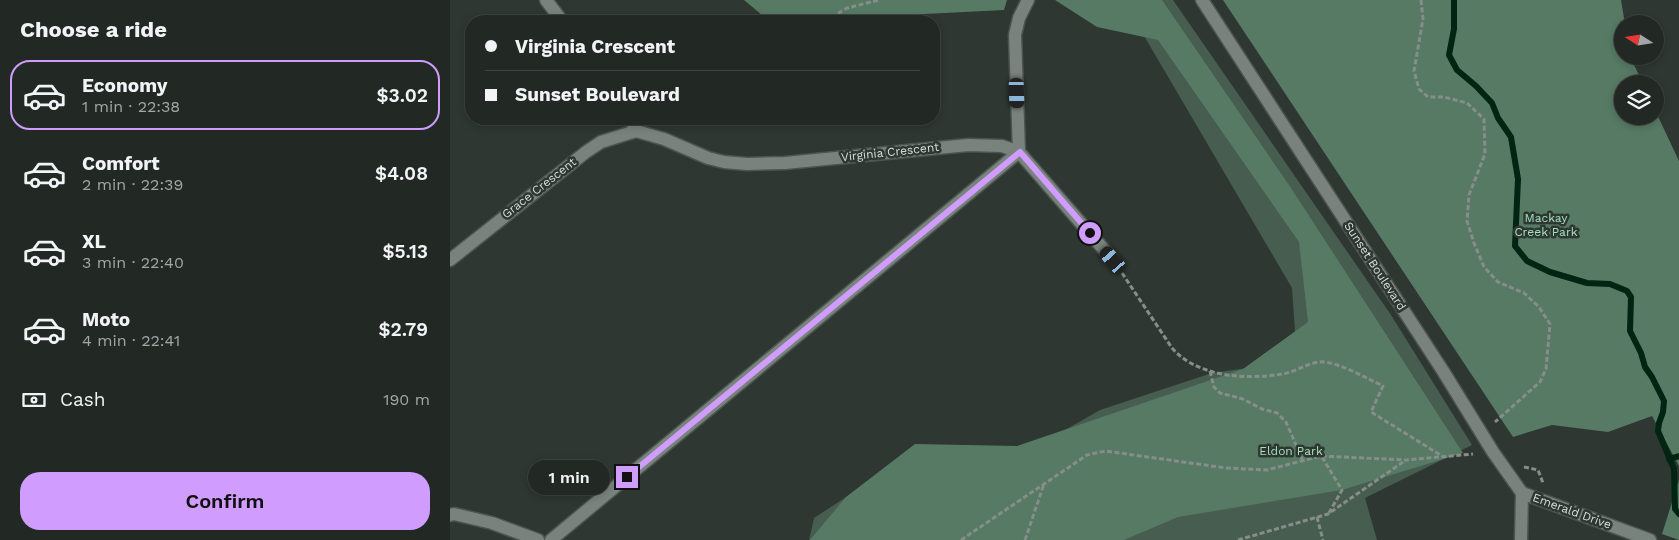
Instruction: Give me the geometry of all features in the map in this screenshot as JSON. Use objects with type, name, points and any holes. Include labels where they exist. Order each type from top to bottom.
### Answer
[{"type":"street","points":[[546,0],[557,15]]},
{"type":"street","points":[[1028,0],[1019,18],[1015,35],[1020,152],[1113,260]]},
{"type":"street","name":"Sunset Boulevard","points":[[1202,0],[1493,452],[1522,493]]},
{"type":"street","points":[[634,125],[636,131]]},
{"type":"street","name":"Virginia Crescent","points":[[636,131],[664,139],[708,158],[724,162],[747,164],[784,163],[968,145],[1002,146],[1020,152]]},
{"type":"street","name":"Grace Crescent","points":[[450,260],[586,152],[601,142],[636,131]]},
{"type":"street","points":[[551,540],[1020,152]]},
{"type":"street","points":[[1521,540],[1522,493]]},
{"type":"street","name":"Emerald Drive","points":[[1522,493],[1650,540]]},
{"type":"street","points":[[450,515],[454,514],[492,523],[538,540]]},
{"type":"path","points":[[836,15],[847,8],[879,0]]},
{"type":"path","points":[[1421,0],[1423,19],[1414,71],[1419,89],[1428,97],[1467,103],[1484,119],[1485,154],[1469,195],[1467,221],[1474,242],[1484,267],[1498,282],[1524,292],[1539,307],[1550,324],[1546,369],[1540,382],[1495,422],[1499,429]]},
{"type":"path","points":[[1113,260],[1180,358],[1202,370],[1256,376],[1284,374],[1320,362],[1333,364],[1383,386],[1371,412],[1442,456]]},
{"type":"path","points":[[1210,371],[1214,387],[1220,393],[1277,413],[1286,422],[1303,461]]},
{"type":"path","points":[[961,540],[1087,455],[1105,450],[1226,468],[1268,470],[1322,456],[1406,460],[1473,454]]},
{"type":"path","points":[[1322,456],[1342,490],[1328,514]]},
{"type":"path","points":[[1238,540],[1328,514],[1406,460]]},
{"type":"path","points":[[1520,466],[1538,470],[1550,504]]},
{"type":"path","points":[[1025,540],[1044,483]]},
{"type":"path","points":[[1317,518],[1323,540]]},
{"type":"green space","points":[[744,0],[1007,0],[1004,10],[905,15],[762,15]]},
{"type":"green space","name":"Eldon Park","points":[[1055,0],[1162,0],[1291,188],[1463,453],[1342,490],[1178,517],[1124,540],[810,540],[846,497],[915,444],[1017,446],[1243,369],[1308,322],[1299,242],[1158,40],[1097,27]]},
{"type":"green space","name":"Eldon Park","points":[[1123,0],[1173,0],[1391,315],[1472,445],[1365,498],[1377,540],[809,540],[814,518],[909,456],[979,479],[1100,410],[1212,373],[1297,361],[1292,288]]},
{"type":"green space","name":"Mackay Creek Park","points":[[1223,0],[1621,0],[1624,15],[1614,15],[1614,65],[1634,65],[1639,75],[1614,75],[1614,125],[1662,125],[1679,161],[1679,466],[1652,416],[1608,432],[1552,425],[1513,437]]},
{"type":"green space","points":[[1679,480],[1679,540],[1662,534]]},
{"type":"waterway","points":[[1454,0],[1454,29],[1449,55],[1457,70],[1492,103],[1498,118],[1511,137],[1518,179],[1515,246],[1527,261],[1550,272],[1587,283],[1610,284],[1627,291],[1631,297],[1630,331],[1641,353],[1645,367],[1664,401],[1658,431],[1674,469],[1675,509],[1679,514]]},
{"type":"waterway","points":[[1669,459],[1679,456]]},
{"type":"route","points":[[627,477],[1020,152],[1090,233]]}]
